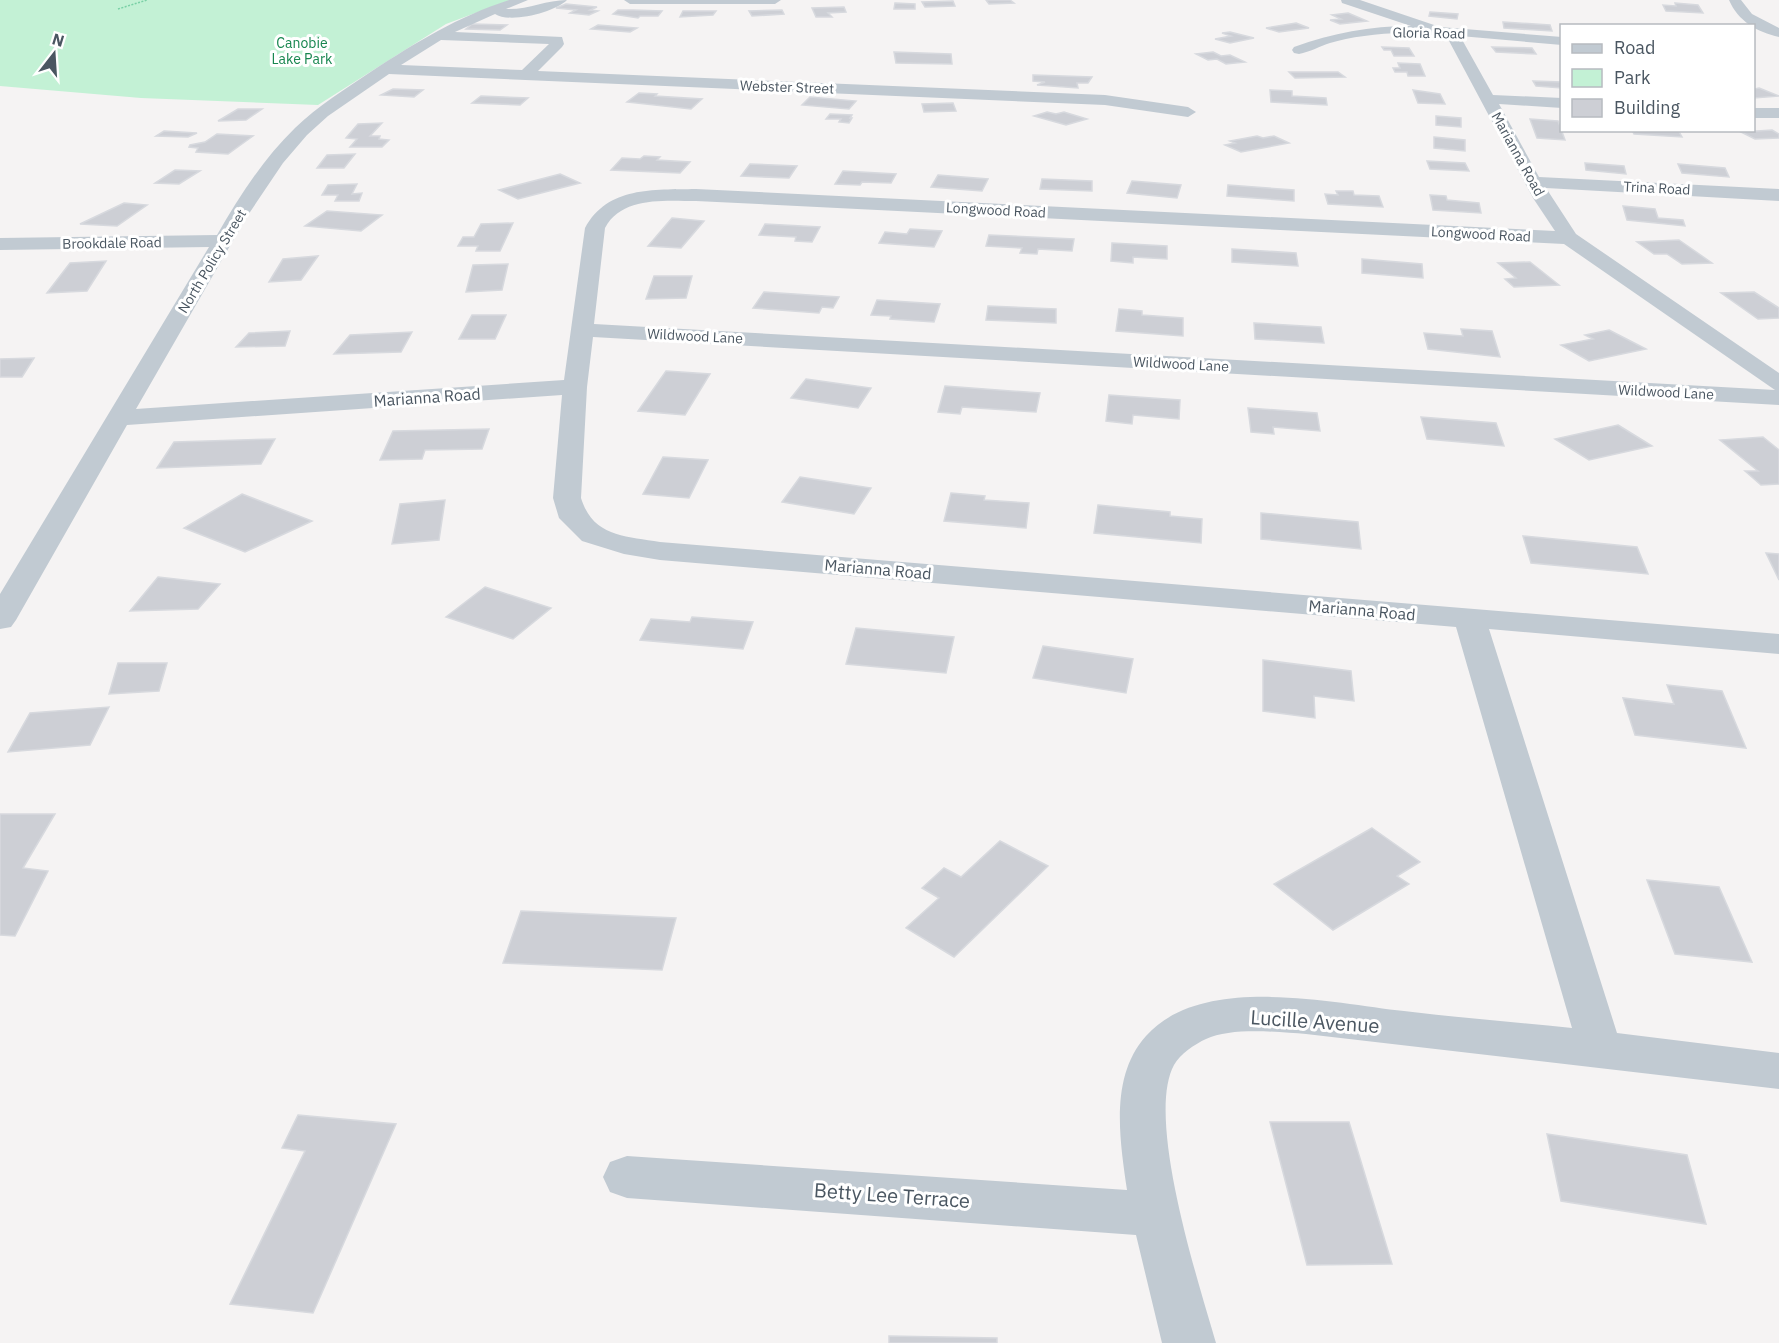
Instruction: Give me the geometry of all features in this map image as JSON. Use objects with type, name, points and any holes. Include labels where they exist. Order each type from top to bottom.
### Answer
[{"type":"street","name":"North Policy Street","points":[[0,620],[117,418],[268,170],[293,139],[356,88],[484,4],[522,0]]},
{"type":"street","points":[[484,4],[524,14],[561,0]]},
{"type":"street","points":[[630,0],[775,0]]},
{"type":"street","name":"Marianna Road","points":[[1347,0],[1443,32],[1457,41],[1552,216],[1569,238],[1779,384]]},
{"type":"street","points":[[1738,6],[1768,14]]},
{"type":"street","points":[[1738,6],[1757,24],[1779,33]]},
{"type":"street","name":"Gloria Road","points":[[1299,50],[1318,42],[1342,37],[1402,31],[1560,40]]},
{"type":"street","points":[[436,36],[557,40],[557,44],[525,76]]},
{"type":"street","name":"Webster Street","points":[[384,69],[1105,100],[1188,112]]},
{"type":"street","points":[[1488,99],[1560,103]]},
{"type":"street","points":[[1755,113],[1779,113]]},
{"type":"street","name":"Trina Road","points":[[1534,182],[1779,195]]},
{"type":"street","name":"Longwood Road","points":[[575,387],[598,219],[607,210],[623,202],[646,197],[696,195],[1569,238]]},
{"type":"street","name":"Brookdale Road","points":[[0,244],[225,241]]},
{"type":"street","name":"Wildwood Lane","points":[[582,330],[1779,398]]},
{"type":"street","name":"Marianna Road","points":[[117,418],[575,387],[567,498],[573,518],[592,535],[624,545],[660,551],[1779,644]]},
{"type":"street","points":[[1470,619],[1600,1048]]},
{"type":"street","name":"Lucille Avenue","points":[[1189,1343],[1156,1214],[1144,1149],[1144,1097],[1152,1062],[1174,1036],[1203,1022],[1240,1016],[1294,1017],[1600,1048],[1779,1071]]},
{"type":"street","name":"Betty Lee Terrace","points":[[627,1177],[1156,1214]]},
{"type":"path","points":[[118,9],[147,0]]},
{"type":"green space","name":"Canobie Lake Park","points":[[0,0],[510,0],[446,24],[318,105],[141,98],[0,86]]},
{"type":"building","points":[[986,0],[1010,0],[1014,3],[989,4]]},
{"type":"building","points":[[953,1],[955,6],[925,7],[922,2]]},
{"type":"building","points":[[895,3],[915,4],[915,9],[894,9]]},
{"type":"building","points":[[1675,3],[1698,5],[1703,13],[1666,11],[1663,5],[1676,6]]},
{"type":"building","points":[[566,4],[597,7],[590,10],[598,11],[589,15],[570,13],[576,10],[556,8]]},
{"type":"building","points":[[844,7],[846,12],[828,13],[832,17],[816,17],[812,8]]},
{"type":"building","points":[[618,10],[662,11],[658,16],[638,18],[613,14]]},
{"type":"building","points":[[782,10],[784,14],[752,16],[749,11]]},
{"type":"building","points":[[683,11],[716,11],[713,15],[680,17]]},
{"type":"building","points":[[1430,12],[1458,14],[1457,19],[1429,16]]},
{"type":"building","points":[[1348,13],[1367,21],[1340,24],[1330,20],[1341,19],[1332,15]]},
{"type":"building","points":[[1503,22],[1550,25],[1552,31],[1504,28]]},
{"type":"building","points":[[1296,23],[1309,28],[1279,32],[1266,28]]},
{"type":"building","points":[[472,24],[507,25],[500,30],[466,29]]},
{"type":"building","points":[[598,25],[637,28],[630,32],[591,29]]},
{"type":"building","points":[[1230,32],[1254,38],[1230,43],[1215,39],[1231,36],[1222,33]]},
{"type":"building","points":[[1382,47],[1409,48],[1414,56],[1394,56],[1391,50],[1384,50]]},
{"type":"building","points":[[1492,47],[1532,48],[1536,54],[1496,52]]},
{"type":"building","points":[[894,52],[951,54],[952,64],[896,63]]},
{"type":"building","points":[[1213,52],[1221,56],[1230,55],[1245,62],[1226,64],[1217,59],[1208,60],[1196,54]]},
{"type":"building","points":[[1398,63],[1420,64],[1425,76],[1408,76],[1407,72],[1395,72],[1393,68],[1400,68]]},
{"type":"building","points":[[1289,72],[1338,72],[1345,77],[1295,78]]},
{"type":"building","points":[[1033,75],[1092,77],[1088,83],[1077,83],[1078,88],[1037,85],[1045,82],[1033,81]]},
{"type":"building","points":[[1533,81],[1560,82],[1560,88],[1536,86]]},
{"type":"building","points":[[1759,88],[1779,96],[1755,98],[1755,89]]},
{"type":"building","points":[[393,89],[423,90],[414,97],[381,95]]},
{"type":"building","points":[[1270,90],[1292,91],[1292,96],[1326,98],[1327,105],[1271,102]]},
{"type":"building","points":[[1413,90],[1440,94],[1445,104],[1418,103]]},
{"type":"building","points":[[639,93],[702,99],[691,109],[627,102]]},
{"type":"building","points":[[481,96],[528,98],[520,105],[472,103]]},
{"type":"building","points":[[810,97],[856,101],[849,109],[802,105]]},
{"type":"building","points":[[953,103],[956,111],[924,112],[922,104]]},
{"type":"building","points":[[238,109],[262,109],[246,120],[218,121]]},
{"type":"building","points":[[1047,112],[1056,114],[1064,112],[1087,119],[1066,125],[1034,116]]},
{"type":"building","points":[[830,114],[852,115],[850,118],[852,118],[849,123],[839,122],[841,119],[826,119]]},
{"type":"building","points":[[1436,116],[1461,118],[1461,127],[1436,125]]},
{"type":"building","points":[[1530,119],[1558,121],[1560,132],[1565,140],[1537,138]]},
{"type":"building","points":[[382,123],[370,136],[380,136],[379,139],[389,140],[382,147],[350,147],[357,139],[346,138],[358,124]]},
{"type":"building","points":[[1772,130],[1779,134],[1779,138],[1755,139],[1741,132]]},
{"type":"building","points":[[164,131],[197,133],[188,137],[156,136]]},
{"type":"building","points":[[1633,132],[1679,132],[1682,137],[1634,134]]},
{"type":"building","points":[[217,134],[253,136],[228,154],[196,152],[198,148],[189,147],[205,142]]},
{"type":"building","points":[[1257,136],[1263,138],[1274,136],[1289,143],[1241,152],[1225,145],[1235,143],[1230,141]]},
{"type":"building","points":[[1434,137],[1465,140],[1465,151],[1434,148]]},
{"type":"building","points":[[355,154],[344,168],[317,168],[327,155]]},
{"type":"building","points":[[644,156],[660,157],[657,160],[690,162],[680,173],[611,170],[622,158],[640,159]]},
{"type":"building","points":[[1427,161],[1465,163],[1469,171],[1430,169]]},
{"type":"building","points":[[1585,163],[1624,166],[1626,174],[1586,170]]},
{"type":"building","points":[[750,164],[797,166],[789,178],[741,176]]},
{"type":"building","points":[[1678,164],[1725,168],[1729,177],[1682,173]]},
{"type":"building","points":[[175,170],[200,171],[179,184],[155,183]]},
{"type":"building","points":[[843,171],[896,174],[891,183],[835,184]]},
{"type":"building","points":[[560,174],[580,183],[518,199],[499,190]]},
{"type":"building","points":[[938,175],[988,179],[982,191],[931,187]]},
{"type":"building","points":[[1042,179],[1092,181],[1092,191],[1040,189]]},
{"type":"building","points":[[1132,181],[1181,185],[1177,198],[1127,193]]},
{"type":"building","points":[[357,184],[352,194],[362,193],[359,201],[335,201],[338,195],[322,195],[328,185]]},
{"type":"building","points":[[1228,185],[1294,190],[1294,201],[1227,196]]},
{"type":"building","points":[[1336,191],[1353,191],[1354,195],[1379,196],[1383,207],[1328,204],[1325,194],[1338,195]]},
{"type":"building","points":[[1430,195],[1446,196],[1447,200],[1479,203],[1481,213],[1433,210]]},
{"type":"building","points":[[124,203],[147,205],[117,226],[80,224]]},
{"type":"building","points":[[1623,206],[1655,209],[1658,218],[1683,220],[1685,226],[1627,220]]},
{"type":"building","points":[[327,211],[382,215],[361,231],[305,226]]},
{"type":"building","points":[[672,218],[704,221],[681,248],[648,246]]},
{"type":"building","points":[[513,223],[500,251],[476,251],[478,246],[458,246],[463,237],[474,237],[481,224]]},
{"type":"building","points":[[765,224],[820,227],[812,242],[795,241],[796,237],[759,235]]},
{"type":"building","points":[[910,229],[942,231],[934,247],[879,243],[885,232],[907,234]]},
{"type":"building","points":[[989,235],[1074,239],[1072,251],[1038,249],[1037,254],[1020,253],[1022,248],[986,246]]},
{"type":"building","points":[[1679,240],[1712,263],[1682,264],[1667,254],[1654,254],[1637,242]]},
{"type":"building","points":[[1112,243],[1167,246],[1167,259],[1133,257],[1133,263],[1111,261]]},
{"type":"building","points":[[1232,249],[1296,253],[1298,266],[1232,262]]},
{"type":"building","points":[[318,256],[301,280],[269,282],[283,259]]},
{"type":"building","points":[[1362,259],[1422,264],[1423,278],[1362,273]]},
{"type":"building","points":[[106,261],[87,291],[47,293],[70,263]]},
{"type":"building","points":[[1530,262],[1559,285],[1514,287],[1505,279],[1516,278],[1498,263]]},
{"type":"building","points":[[508,264],[502,290],[466,292],[473,265]]},
{"type":"building","points":[[654,276],[692,276],[686,298],[646,299]]},
{"type":"building","points":[[764,292],[839,297],[833,308],[822,307],[819,313],[753,308]]},
{"type":"building","points":[[1754,292],[1779,308],[1779,318],[1758,319],[1721,293]]},
{"type":"building","points":[[877,300],[940,304],[934,322],[890,319],[891,316],[871,315]]},
{"type":"building","points":[[988,306],[1056,309],[1056,323],[986,320]]},
{"type":"building","points":[[1119,309],[1142,311],[1142,315],[1183,318],[1183,336],[1116,331]]},
{"type":"building","points":[[472,315],[506,315],[495,339],[459,339]]},
{"type":"building","points":[[1254,323],[1321,327],[1324,343],[1255,339]]},
{"type":"building","points":[[1461,329],[1492,331],[1500,357],[1428,349],[1424,333],[1463,336]]},
{"type":"building","points":[[1609,330],[1646,349],[1589,361],[1561,345],[1593,339],[1585,335]]},
{"type":"building","points":[[290,331],[285,346],[236,347],[249,333]]},
{"type":"building","points":[[412,332],[401,352],[334,354],[350,335]]},
{"type":"building","points":[[34,358],[22,377],[0,377],[0,359]]},
{"type":"building","points":[[666,371],[710,374],[685,415],[638,411]]},
{"type":"building","points":[[806,379],[871,388],[858,408],[791,398]]},
{"type":"building","points":[[945,386],[1040,393],[1036,412],[962,407],[960,414],[938,412]]},
{"type":"building","points":[[1109,395],[1180,400],[1179,419],[1133,415],[1132,424],[1106,421]]},
{"type":"building","points":[[1248,408],[1317,413],[1320,431],[1273,427],[1274,434],[1251,432]]},
{"type":"building","points":[[1421,417],[1496,423],[1504,446],[1427,439]]},
{"type":"building","points":[[1618,425],[1652,446],[1589,460],[1555,439]]},
{"type":"building","points":[[489,429],[482,449],[425,450],[422,459],[380,460],[393,431]]},
{"type":"building","points":[[1763,437],[1779,450],[1779,484],[1761,485],[1745,471],[1758,471],[1720,440]]},
{"type":"building","points":[[275,439],[261,464],[157,468],[174,442]]},
{"type":"building","points":[[663,457],[708,460],[689,498],[643,494]]},
{"type":"building","points":[[800,477],[871,488],[854,514],[782,502]]},
{"type":"building","points":[[951,493],[985,496],[984,500],[1029,503],[1026,528],[944,521]]},
{"type":"building","points":[[242,494],[312,521],[245,552],[184,528]]},
{"type":"building","points":[[445,500],[439,540],[392,544],[400,504]]},
{"type":"building","points":[[1098,505],[1170,512],[1170,516],[1202,519],[1201,543],[1094,533]]},
{"type":"building","points":[[1261,513],[1358,522],[1361,549],[1261,539]]},
{"type":"building","points":[[1523,536],[1637,547],[1648,574],[1531,563]]},
{"type":"building","points":[[1766,553],[1779,554],[1779,580]]},
{"type":"building","points":[[158,577],[220,584],[198,609],[130,611]]},
{"type":"building","points":[[485,587],[551,608],[513,639],[446,617]]},
{"type":"building","points":[[692,617],[753,622],[743,649],[640,640],[651,619],[690,622]]},
{"type":"building","points":[[856,628],[954,637],[946,673],[846,664]]},
{"type":"building","points":[[1043,646],[1133,659],[1126,693],[1033,678]]},
{"type":"building","points":[[1263,660],[1351,671],[1354,701],[1314,696],[1315,718],[1263,711]]},
{"type":"building","points":[[118,663],[167,663],[159,691],[109,694]]},
{"type":"building","points":[[1667,685],[1722,691],[1746,748],[1635,735],[1623,698],[1674,704]]},
{"type":"building","points":[[109,707],[90,745],[8,752],[30,713]]},
{"type":"building","points":[[0,814],[55,814],[23,868],[48,871],[15,936],[0,935]]},
{"type":"building","points":[[1372,828],[1420,862],[1397,876],[1409,884],[1333,930],[1274,884]]},
{"type":"building","points":[[1000,841],[1048,866],[954,957],[906,928],[939,898],[922,888],[944,868],[961,877]]},
{"type":"building","points":[[1647,880],[1719,887],[1752,962],[1675,954]]},
{"type":"building","points":[[521,911],[676,918],[662,970],[503,963]]},
{"type":"building","points":[[298,1115],[396,1124],[313,1313],[230,1304],[305,1151],[282,1148]]},
{"type":"building","points":[[1270,1122],[1349,1122],[1392,1264],[1307,1265]]},
{"type":"building","points":[[1547,1134],[1687,1155],[1706,1224],[1561,1201]]},
{"type":"building","points":[[889,1336],[997,1338],[997,1343],[889,1343]]}]
